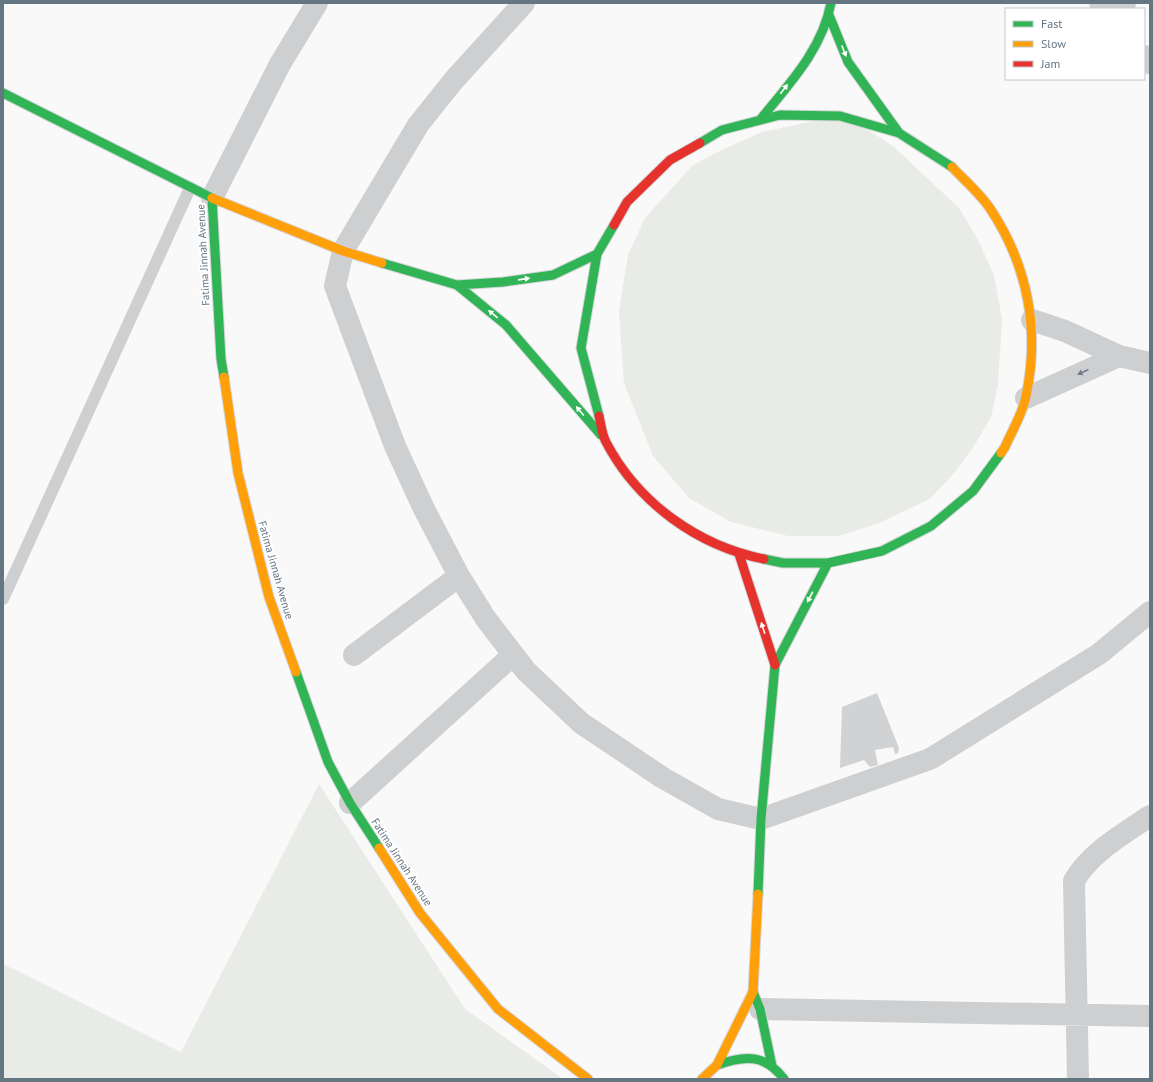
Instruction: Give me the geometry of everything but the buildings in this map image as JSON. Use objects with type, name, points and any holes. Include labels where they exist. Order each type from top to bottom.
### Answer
[{"type":"street","points":[[317,3],[280,64],[212,198],[343,251],[457,285],[503,282],[553,275],[597,254]]},
{"type":"street","points":[[524,3],[454,80],[418,125],[343,251],[335,286],[395,446],[459,576],[486,619],[526,671],[581,723],[663,778],[718,809],[761,819],[930,759],[1099,654],[1150,612]]},
{"type":"street","points":[[830,3],[830,15],[848,62],[898,133]]},
{"type":"street","points":[[760,120],[814,51],[830,15]]},
{"type":"street","name":"Fatima Jinnah Avenue","points":[[3,93],[212,198],[221,359],[238,473],[269,597],[328,762],[350,803],[420,912],[498,1009],[588,1079]]},
{"type":"street","points":[[457,285],[506,325],[605,441],[629,478],[661,510],[698,536],[739,554],[783,562],[828,562],[882,551],[931,526],[973,491],[1005,447],[1026,398],[1032,359],[1032,320],[1019,262],[991,209],[950,165],[898,133],[840,116],[780,115],[722,130],[670,160],[627,202],[597,254],[580,348],[605,441]]},
{"type":"street","points":[[1032,320],[1065,331],[1119,356],[1150,363]]},
{"type":"street","points":[[1026,398],[1119,356]]},
{"type":"street","points":[[739,554],[775,665]]},
{"type":"street","points":[[772,1066],[756,1000],[761,819],[775,665],[828,562]]},
{"type":"street","points":[[354,655],[459,576]]},
{"type":"street","points":[[350,803],[513,655]]},
{"type":"street","points":[[1078,1079],[1074,881],[1081,868],[1119,837],[1150,816]]},
{"type":"street","points":[[756,1000],[1076,1016],[1150,1016]]},
{"type":"street","points":[[702,1079],[717,1065],[756,1000]]},
{"type":"street","points":[[717,1065],[734,1058],[753,1058],[772,1066],[784,1079]]},
{"type":"lane","points":[[3,599],[190,188]]},
{"type":"shaded area","points":[[833,117],[861,125],[894,147],[959,208],[977,238],[994,275],[1002,319],[998,384],[991,417],[974,446],[955,472],[930,499],[877,524],[838,536],[788,536],[731,522],[689,498],[653,456],[624,383],[619,311],[628,255],[645,218],[692,166],[713,154],[762,132]]},
{"type":"shaded area","points":[[319,784],[465,1009],[563,1079],[3,1079],[3,964],[181,1052]]},
{"type":"traffic: fast","points":[[760,120],[803,66],[820,36],[827,20],[831,3]]},
{"type":"traffic: fast","points":[[829,15],[848,62],[899,133]]},
{"type":"traffic: fast","points":[[3,93],[212,198],[221,359],[224,377]]},
{"type":"traffic: fast","points":[[700,143],[722,130],[780,115],[840,116],[899,133],[952,167]]},
{"type":"traffic: fast","points":[[382,263],[457,285],[503,282],[553,275],[597,254],[614,225]]},
{"type":"traffic: fast","points":[[597,254],[581,348],[599,416]]},
{"type":"traffic: fast","points":[[457,285],[506,325],[601,435]]},
{"type":"traffic: fast","points":[[764,559],[783,563],[828,563],[882,551],[931,526],[973,491],[1001,453]]},
{"type":"traffic: fast","points":[[758,894],[761,819],[775,665],[828,563]]},
{"type":"traffic: fast","points":[[296,672],[328,762],[350,803],[379,848]]},
{"type":"traffic: fast","points":[[753,992],[760,1009],[772,1066]]},
{"type":"traffic: fast","points":[[717,1065],[737,1059],[754,1059],[769,1065],[784,1079]]},
{"type":"traffic: slow","points":[[952,167],[983,198],[1004,231],[1022,276],[1028,300],[1032,347],[1025,402],[1001,453]]},
{"type":"traffic: slow","points":[[212,198],[343,251],[382,263]]},
{"type":"traffic: slow","points":[[224,377],[238,473],[269,597],[296,672]]},
{"type":"traffic: slow","points":[[379,848],[420,913],[498,1009],[588,1079]]},
{"type":"traffic: slow","points":[[702,1079],[717,1065],[753,992],[758,894]]},
{"type":"traffic: jam","points":[[614,225],[627,202],[670,160],[700,143]]},
{"type":"traffic: jam","points":[[599,416],[605,439],[619,464],[635,484],[653,502],[672,518],[693,532],[716,544],[740,553],[764,559]]},
{"type":"traffic: jam","points":[[739,554],[775,665]]}]
